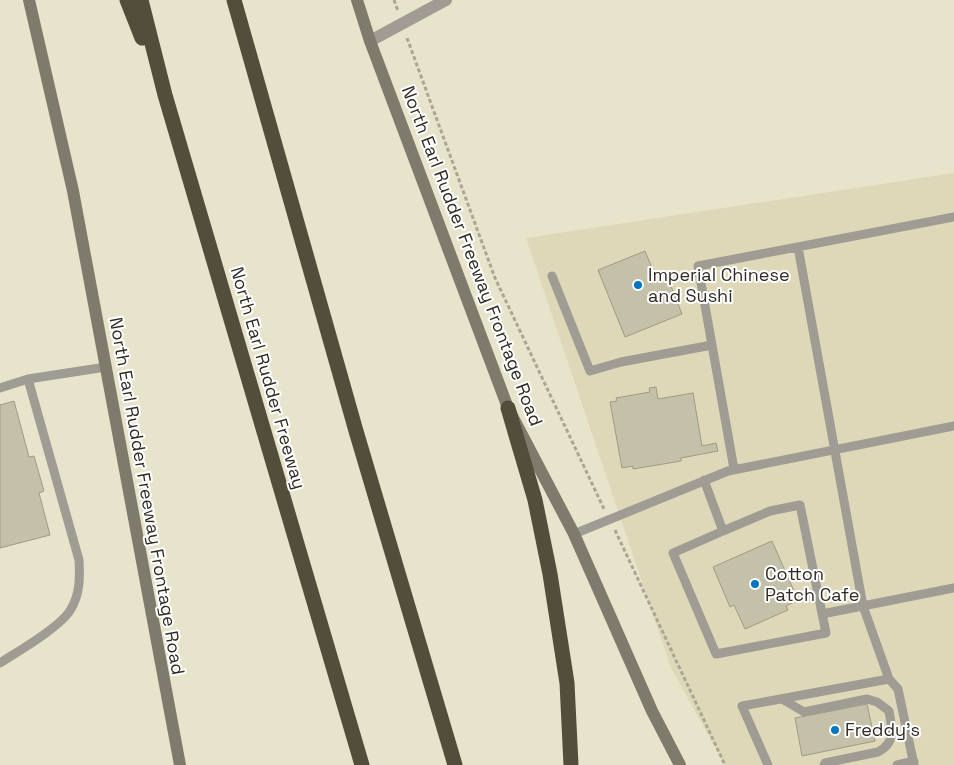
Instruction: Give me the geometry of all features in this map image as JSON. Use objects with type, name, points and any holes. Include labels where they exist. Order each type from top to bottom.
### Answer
[{"type":"highway","points":[[127,0],[165,95]]},
{"type":"highway","name":"North Earl Rudder Freeway","points":[[141,0],[165,95],[362,765]]},
{"type":"highway","points":[[234,0],[356,431],[455,765]]},
{"type":"highway","points":[[508,408],[535,500],[550,574],[568,683],[571,765]]},
{"type":"main road","name":"North Earl Rudder Freeway Frontage Road","points":[[28,0],[73,191],[180,765]]},
{"type":"main road","name":"North Earl Rudder Freeway Frontage Road","points":[[357,0],[370,41],[508,408],[574,534],[652,711],[680,765]]},
{"type":"street","points":[[370,41],[446,0]]},
{"type":"lane","points":[[734,469],[698,266],[954,217]]},
{"type":"lane","points":[[798,247],[863,606],[889,679],[898,688],[914,763],[897,765]]},
{"type":"lane","points":[[552,276],[590,371],[621,362],[712,345]]},
{"type":"lane","points":[[0,388],[28,379],[106,367]]},
{"type":"lane","points":[[0,664],[60,622],[71,610],[77,595],[80,579],[79,560],[28,379]]},
{"type":"lane","points":[[574,534],[734,469],[954,426]]},
{"type":"lane","points":[[704,480],[723,531]]},
{"type":"lane","points":[[800,505],[826,633],[716,654],[673,553],[723,531],[770,511],[800,505]]},
{"type":"lane","points":[[822,614],[954,588]]},
{"type":"lane","points":[[768,765],[742,706],[889,679]]},
{"type":"lane","points":[[782,699],[804,712],[867,699],[877,702],[889,711],[892,735],[885,749],[825,762],[824,765]]},
{"type":"path","points":[[394,0],[495,278],[725,765]]},
{"type":"shaded area","points":[[954,173],[954,765],[725,765],[671,668],[526,238]]},
{"type":"building","points":[[645,251],[657,280],[667,276],[682,314],[625,337],[598,270]]},
{"type":"building","points":[[656,387],[658,399],[693,393],[702,446],[716,443],[718,451],[681,458],[681,461],[633,469],[633,466],[622,468],[610,402],[617,401],[616,398],[650,392],[649,388]]},
{"type":"building","points":[[14,401],[29,457],[34,456],[44,491],[39,493],[50,535],[0,548],[0,405]]},
{"type":"building","name":"Cotton Patch Cafe","points":[[772,541],[798,600],[786,606],[788,610],[745,629],[734,605],[730,607],[713,567]]},
{"type":"building","name":"Freddy's","points":[[867,704],[875,741],[802,756],[795,718]]},
{"type":"place","name":"Imperial Chinese and Sushi","points":[[638,285]]},
{"type":"place","name":"Cotton Patch Cafe","points":[[755,584]]},
{"type":"place","name":"Freddy's","points":[[835,730]]}]
